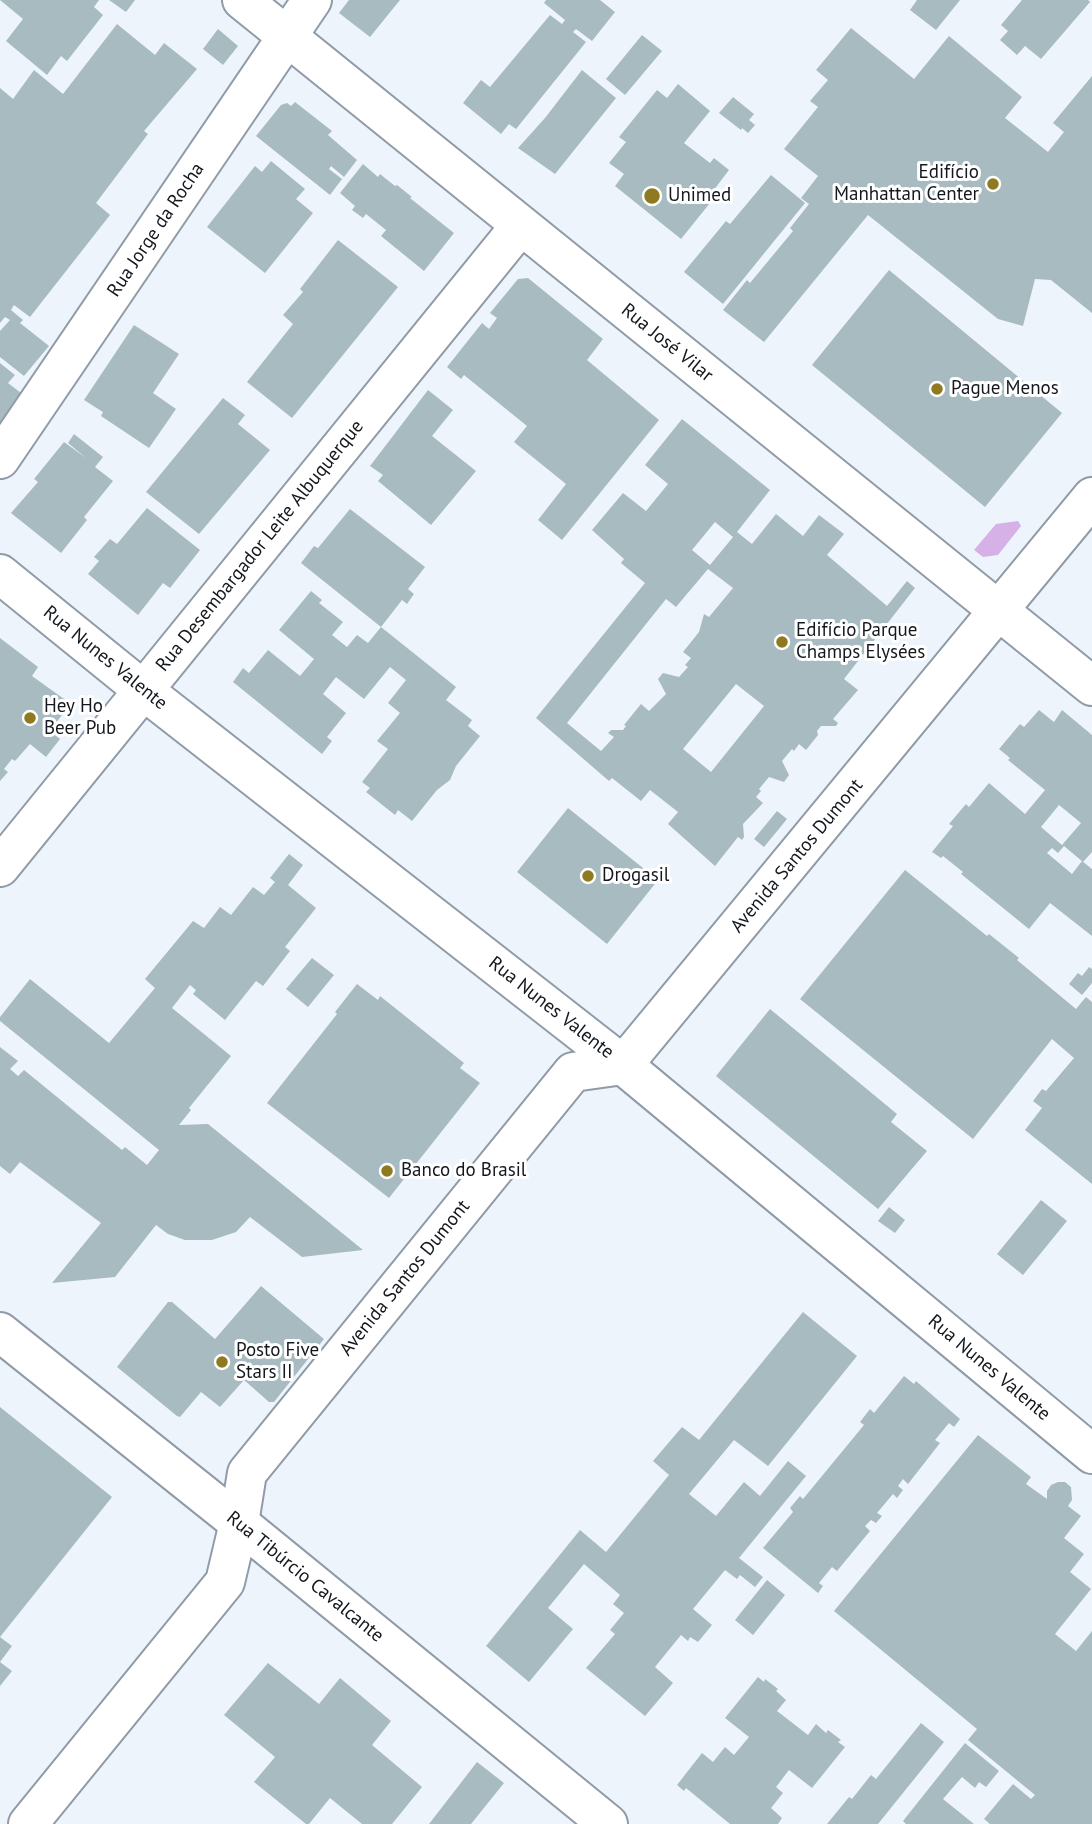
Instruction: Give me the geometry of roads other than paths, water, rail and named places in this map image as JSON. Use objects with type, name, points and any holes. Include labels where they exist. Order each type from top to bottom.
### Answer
[{"type":"street","name":"Rua José Vilar","points":[[242,0],[1092,686]]},
{"type":"street","name":"Rua Jorge da Rocha","points":[[0,459],[312,0]]},
{"type":"street","name":"Rua Desembargador Leite Albuquerque","points":[[0,867],[521,225]]},
{"type":"street","name":"Avenida Santos Dumont","points":[[28,1824],[225,1582],[247,1473],[573,1072],[623,1065],[1092,497]]},
{"type":"street","name":"Rua Nunes Valente","points":[[0,574],[623,1065],[1089,1445]]},
{"type":"street","name":"Rua Tibúrcio Cavalcante","points":[[0,1332],[608,1824]]},
{"type":"place","name":"Edifício Manhattan Center","points":[[993,184]]},
{"type":"place","name":"Unimed","points":[[652,196]]},
{"type":"place","name":"Pague Menos","points":[[937,389]]},
{"type":"place","name":"Edifício Parque Champs Elysées","points":[[782,642]]},
{"type":"place","name":"Hey Ho Beer Pub","points":[[30,718]]},
{"type":"place","name":"Drogasil","points":[[588,876]]},
{"type":"place","name":"Banco do Brasil","points":[[387,1171]]},
{"type":"place","name":"Posto Five Stars II","points":[[222,1362]]}]
